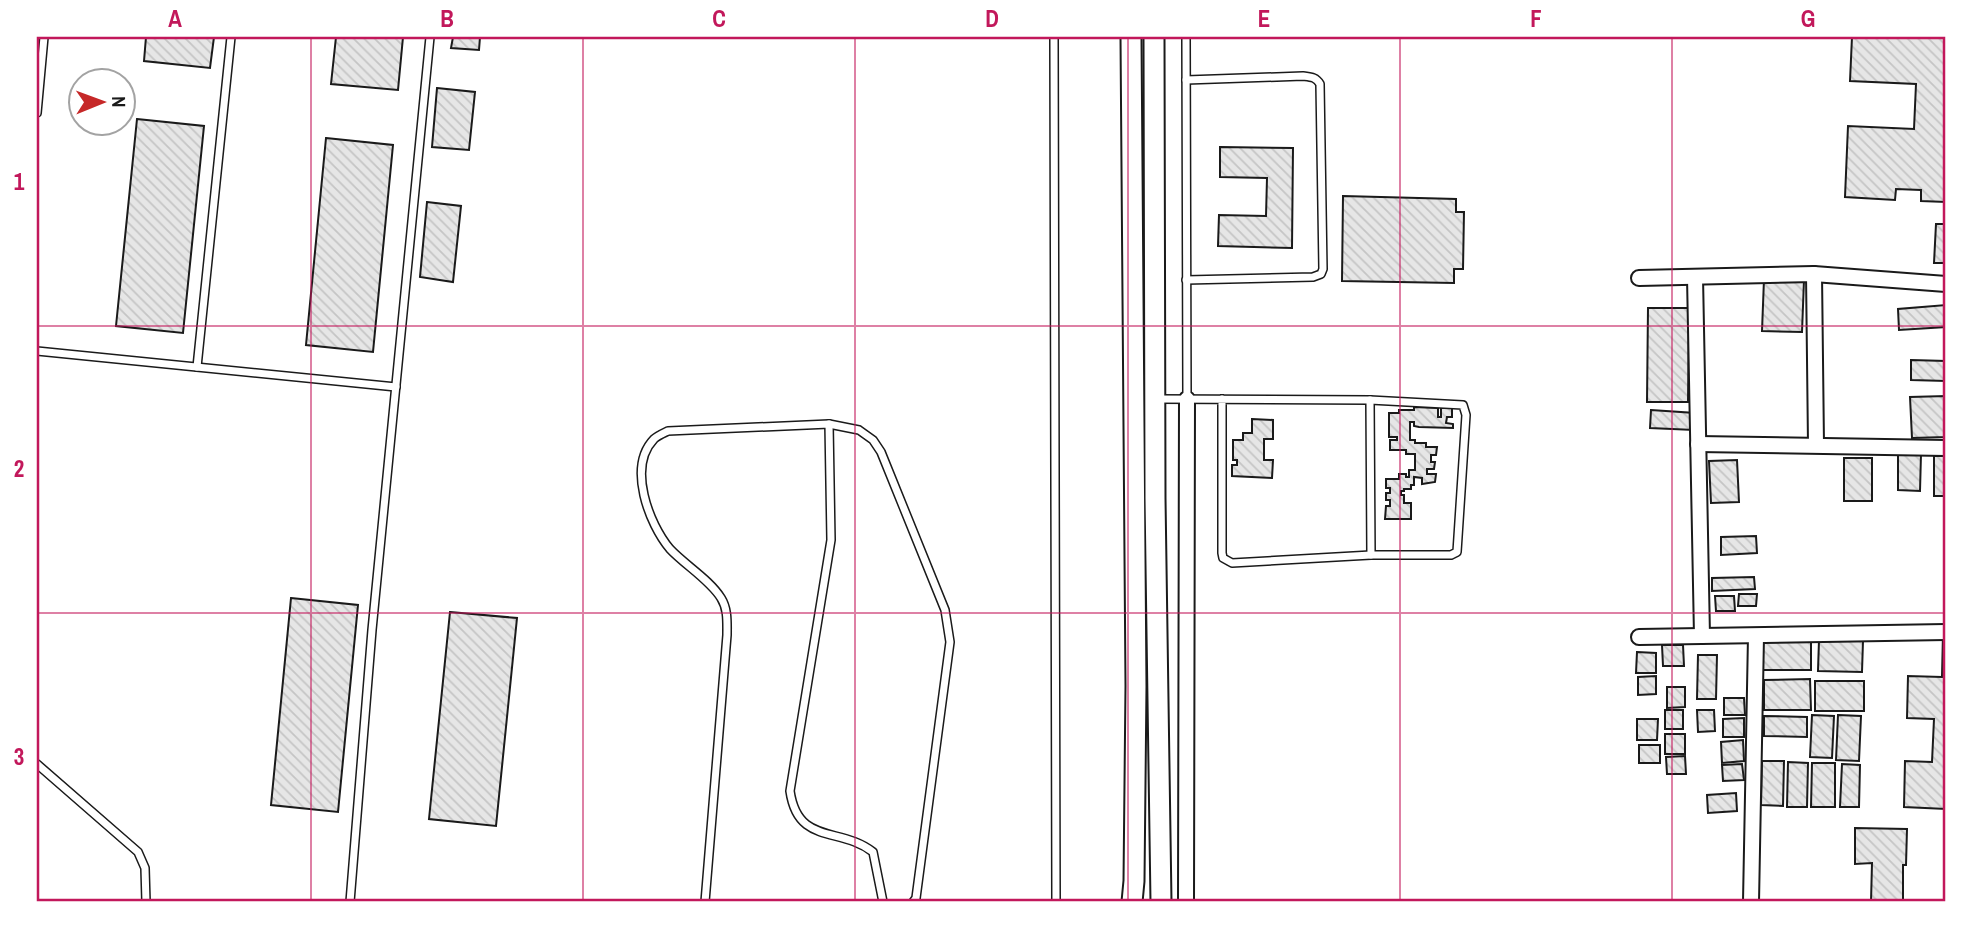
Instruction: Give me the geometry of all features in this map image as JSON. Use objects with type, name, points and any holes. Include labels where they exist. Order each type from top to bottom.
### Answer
[{"type":"main road","points":[[1131,37],[1136,686],[1132,902]]},
{"type":"main road","points":[[1154,37],[1161,902]]},
{"type":"street","points":[[1814,274],[1816,445]]},
{"type":"street","points":[[1639,278],[1814,274],[1946,284]]},
{"type":"street","points":[[1695,277],[1702,636]]},
{"type":"street","points":[[1186,902],[1187,399]]},
{"type":"street","points":[[1698,444],[1946,447]]},
{"type":"street","points":[[1639,637],[1946,632]]},
{"type":"street","points":[[1751,902],[1756,636]]},
{"type":"lane","points":[[37,113],[44,37]]},
{"type":"lane","points":[[197,367],[230,37]]},
{"type":"lane","points":[[350,902],[372,630],[430,37]]},
{"type":"lane","points":[[1054,37],[1056,902]]},
{"type":"lane","points":[[1186,37],[1187,399]]},
{"type":"lane","points":[[1186,79],[1303,76],[1312,77],[1320,84],[1323,269],[1321,274],[1314,276],[1186,280]]},
{"type":"lane","points":[[37,351],[396,387]]},
{"type":"lane","points":[[1155,399],[1459,403],[1466,415],[1457,552],[1451,555],[1371,555],[1232,563],[1223,558],[1222,400]]},
{"type":"lane","points":[[1370,400],[1371,555]]},
{"type":"lane","points":[[829,424],[831,540],[790,791],[793,809],[803,824],[835,837],[863,844],[873,852],[883,902]]},
{"type":"lane","points":[[705,902],[727,611],[721,597],[669,548],[652,520],[643,494],[642,472],[646,454],[654,439],[668,431],[829,424],[859,430],[873,440],[881,452],[945,610],[950,642],[916,901]]},
{"type":"lane","points":[[37,764],[138,852],[145,868],[146,902]]},
{"type":"building","points":[[146,37],[214,37],[210,68],[144,61]]},
{"type":"building","points":[[336,37],[403,37],[398,90],[331,84]]},
{"type":"building","points":[[453,37],[480,37],[479,50],[451,48]]},
{"type":"building","points":[[1852,37],[1946,37],[1946,202],[1921,201],[1921,190],[1896,189],[1895,200],[1845,197],[1848,126],[1914,129],[1916,84],[1850,81]]},
{"type":"building","points":[[437,88],[475,92],[469,150],[432,147]]},
{"type":"building","points":[[137,119],[204,126],[183,333],[116,326]]},
{"type":"building","points":[[326,138],[393,145],[373,352],[306,345]]},
{"type":"building","points":[[1220,147],[1293,148],[1292,248],[1218,246],[1219,215],[1266,216],[1267,178],[1220,177]]},
{"type":"building","points":[[1343,196],[1456,199],[1456,212],[1464,212],[1463,269],[1454,269],[1454,283],[1342,281]]},
{"type":"building","points":[[427,202],[461,206],[453,282],[420,277]]},
{"type":"building","points":[[1936,224],[1946,224],[1946,263],[1934,263]]},
{"type":"building","points":[[1764,279],[1804,280],[1802,332],[1762,331]]},
{"type":"building","points":[[1946,305],[1946,327],[1899,330],[1898,309]]},
{"type":"building","points":[[1648,308],[1689,308],[1688,402],[1647,402]]},
{"type":"building","points":[[1911,360],[1946,361],[1946,381],[1911,380]]},
{"type":"building","points":[[1946,396],[1946,437],[1912,438],[1910,397]]},
{"type":"building","points":[[1414,407],[1438,408],[1438,417],[1441,417],[1441,408],[1452,408],[1452,417],[1447,417],[1446,423],[1453,424],[1453,428],[1419,427],[1410,422],[1410,440],[1426,443],[1426,447],[1437,447],[1436,455],[1431,455],[1431,462],[1435,462],[1434,469],[1427,469],[1427,474],[1436,474],[1435,482],[1422,484],[1422,478],[1414,477],[1411,489],[1401,491],[1404,503],[1411,503],[1411,519],[1385,519],[1386,506],[1390,506],[1390,500],[1386,500],[1386,493],[1390,493],[1390,488],[1386,488],[1386,479],[1399,479],[1399,474],[1409,477],[1409,470],[1415,470],[1415,454],[1406,454],[1406,450],[1390,450],[1390,440],[1397,440],[1397,437],[1389,437],[1389,413],[1414,410]]},
{"type":"building","points":[[1651,410],[1695,413],[1694,430],[1650,428]]},
{"type":"building","points":[[1252,419],[1273,420],[1273,439],[1264,439],[1264,460],[1273,460],[1272,478],[1232,476],[1232,465],[1237,465],[1237,460],[1233,460],[1233,440],[1243,440],[1243,433],[1252,433]]},
{"type":"building","points":[[1898,453],[1921,454],[1920,491],[1898,490]]},
{"type":"building","points":[[1934,456],[1946,456],[1946,496],[1934,496]]},
{"type":"building","points":[[1844,458],[1872,458],[1872,501],[1844,501]]},
{"type":"building","points":[[1737,460],[1739,502],[1711,503],[1709,461]]},
{"type":"building","points":[[1756,536],[1757,553],[1721,555],[1721,537]]},
{"type":"building","points":[[1754,577],[1755,589],[1712,591],[1712,578]]},
{"type":"building","points":[[1739,594],[1757,594],[1756,606],[1738,606]]},
{"type":"building","points":[[1715,596],[1734,596],[1735,611],[1716,611]]},
{"type":"building","points":[[291,598],[358,605],[338,812],[271,805]]},
{"type":"building","points":[[450,612],[517,618],[496,826],[429,819]]},
{"type":"building","points":[[1943,633],[1946,633],[1946,809],[1904,807],[1905,761],[1932,762],[1934,719],[1907,718],[1908,676],[1942,677]]},
{"type":"building","points":[[1819,640],[1863,641],[1862,672],[1818,671]]},
{"type":"building","points":[[1761,641],[1811,641],[1811,670],[1761,670]]},
{"type":"building","points":[[1662,645],[1683,645],[1684,666],[1663,666]]},
{"type":"building","points":[[1637,652],[1656,653],[1656,673],[1636,673]]},
{"type":"building","points":[[1698,655],[1717,655],[1716,699],[1697,699]]},
{"type":"building","points":[[1656,676],[1656,694],[1638,695],[1638,677]]},
{"type":"building","points":[[1810,679],[1811,710],[1764,710],[1764,680]]},
{"type":"building","points":[[1815,681],[1864,681],[1864,711],[1815,711]]},
{"type":"building","points":[[1667,687],[1685,687],[1685,707],[1667,708]]},
{"type":"building","points":[[1724,698],[1744,698],[1745,715],[1724,715]]},
{"type":"building","points":[[1665,710],[1683,710],[1683,729],[1665,729]]},
{"type":"building","points":[[1697,710],[1714,710],[1715,731],[1698,732]]},
{"type":"building","points":[[1812,715],[1834,716],[1832,758],[1810,757]]},
{"type":"building","points":[[1838,715],[1861,716],[1859,761],[1836,760]]},
{"type":"building","points":[[1764,716],[1807,717],[1807,737],[1764,736]]},
{"type":"building","points":[[1744,718],[1744,737],[1723,737],[1723,719]]},
{"type":"building","points":[[1637,719],[1658,719],[1657,740],[1637,740]]},
{"type":"building","points":[[1665,734],[1685,734],[1685,754],[1665,754]]},
{"type":"building","points":[[1743,740],[1744,761],[1722,763],[1721,742]]},
{"type":"building","points":[[1639,745],[1660,745],[1660,763],[1639,763]]},
{"type":"building","points":[[1685,756],[1686,774],[1667,774],[1666,757]]},
{"type":"building","points":[[1762,761],[1784,761],[1783,806],[1761,805]]},
{"type":"building","points":[[1788,762],[1808,763],[1807,807],[1787,807]]},
{"type":"building","points":[[1812,763],[1835,763],[1835,807],[1811,807]]},
{"type":"building","points":[[1742,764],[1744,780],[1723,781],[1722,765]]},
{"type":"building","points":[[1842,764],[1860,765],[1859,807],[1840,807]]},
{"type":"building","points":[[1736,793],[1737,811],[1708,813],[1707,795]]},
{"type":"building","points":[[1855,828],[1907,829],[1903,902],[1871,902],[1872,863],[1855,864]]}]
